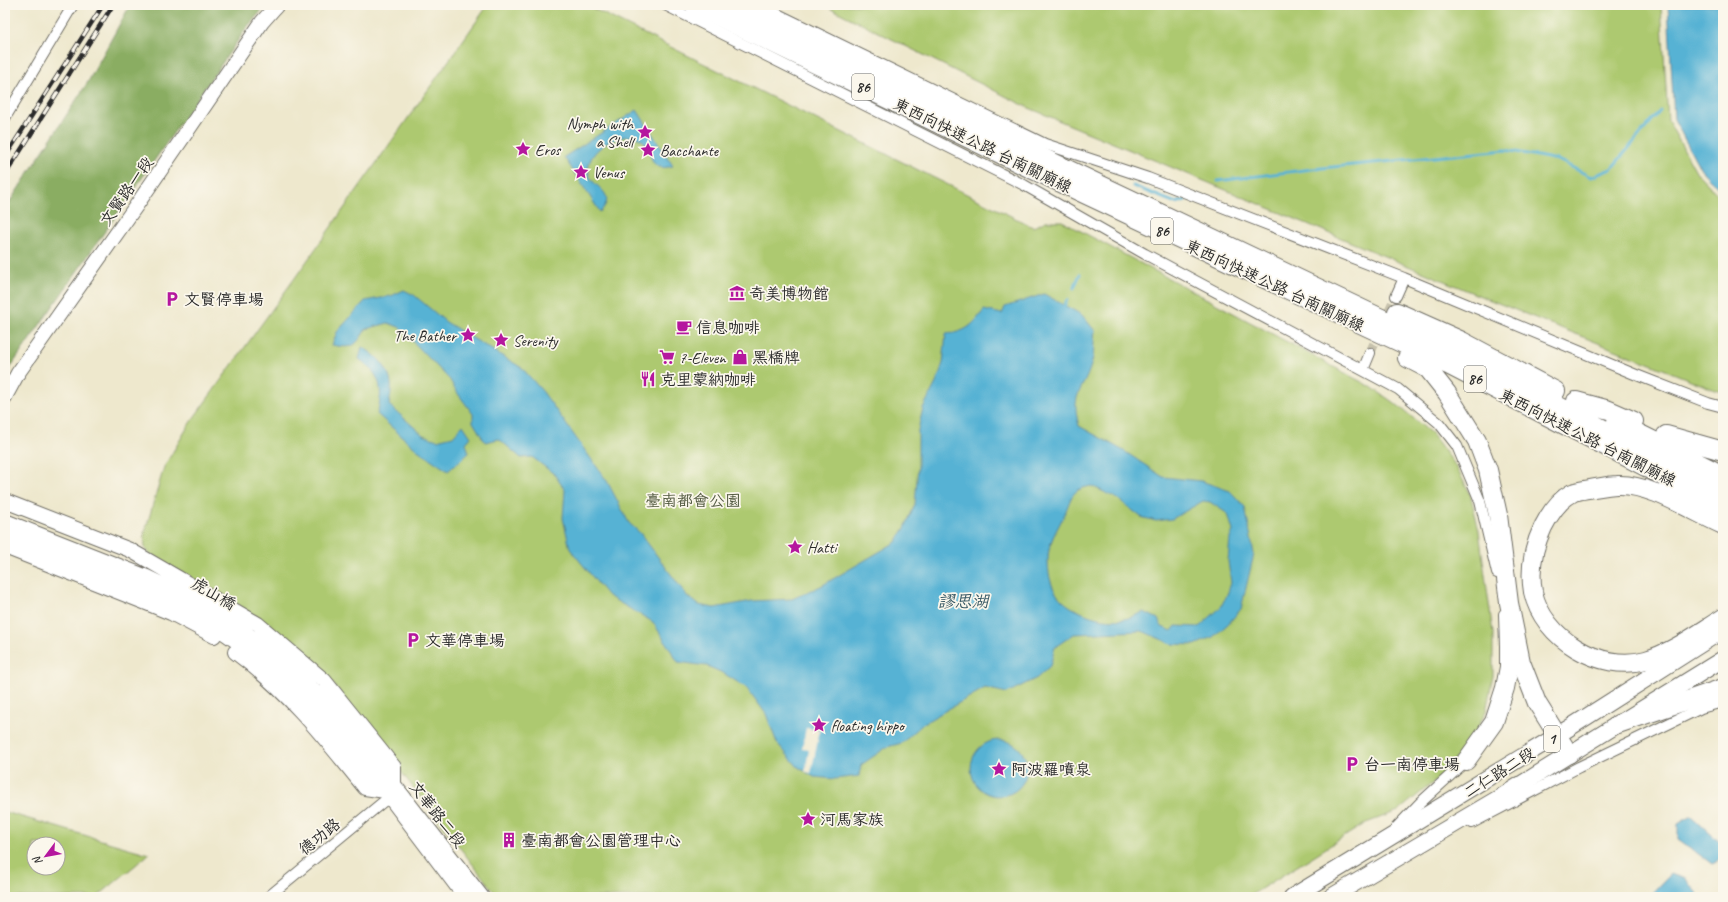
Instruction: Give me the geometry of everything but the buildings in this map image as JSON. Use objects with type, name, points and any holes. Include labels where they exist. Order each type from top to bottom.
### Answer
[{"type":"highway","name":"東西向快速公路 台南關廟線","points":[[694,5],[1034,163],[1319,287],[1471,361],[1723,490]]},
{"type":"highway","name":"東西向快速公路 台南關廟線","points":[[731,5],[1034,163]]},
{"type":"highway","name":"東西向快速公路 台南關廟線","points":[[1105,195],[1222,260],[1448,365],[1723,507]]},
{"type":"highway","points":[[1222,260],[1428,370],[1447,392],[1477,440],[1488,470],[1498,514],[1509,603],[1521,662],[1537,703],[1569,754]]},
{"type":"highway","points":[[1319,287],[1342,287],[1462,341],[1607,418],[1669,447],[1723,475]]},
{"type":"highway","points":[[1576,401],[1608,410],[1676,439],[1723,452]]},
{"type":"highway","points":[[1723,526],[1664,497],[1637,487],[1617,485],[1572,493],[1558,505],[1547,520],[1537,538],[1532,556],[1532,576],[1534,592],[1541,611],[1550,625],[1577,649],[1595,657],[1607,660],[1628,662],[1645,660],[1662,654],[1723,618]]},
{"type":"highway","points":[[1466,762],[1494,722],[1505,688],[1509,667],[1509,603]]},
{"type":"highway","points":[[1618,724],[1723,688]]},
{"type":"main road","name":"二仁路二段","points":[[1292,897],[1379,846],[1558,736],[1723,630]]},
{"type":"main road","name":"二仁路二段","points":[[1331,897],[1723,660]]},
{"type":"street","points":[[5,118],[73,5]]},
{"type":"street","name":"文賢路一段","points":[[5,397],[18,373],[136,206],[262,22],[277,5]]},
{"type":"street","points":[[666,5],[1034,163],[1118,168],[1404,278],[1634,374],[1708,403],[1723,407]]},
{"type":"street","points":[[759,5],[1034,163],[1090,224],[1398,389],[1439,423],[1457,446],[1469,472],[1488,531],[1499,580],[1505,621],[1505,659],[1495,700],[1482,732],[1466,762],[1420,803],[1379,846]]},
{"type":"street","points":[[1396,296],[1404,278]]},
{"type":"street","points":[[1363,370],[1370,353]]},
{"type":"street","points":[[5,501],[130,550],[258,624],[324,680],[394,767],[390,791],[365,788],[313,723],[295,704],[250,663],[211,635],[149,604],[5,547]]},
{"type":"street","name":"虎山橋","points":[[5,521],[148,578],[190,598],[233,624],[268,648],[294,670],[345,722],[363,756]]},
{"type":"street","name":"虎山橋","points":[[5,534],[142,589],[185,609],[226,634],[260,658],[291,684],[335,730],[363,756]]},
{"type":"street","points":[[1342,897],[1458,830],[1518,798],[1701,708],[1723,702]]},
{"type":"street","name":"文華路二段","points":[[363,756],[390,791],[465,897]]},
{"type":"street","name":"文華路二段","points":[[390,791],[482,897]]},
{"type":"street","name":"德功路","points":[[268,897],[390,791]]},
{"type":"green space","points":[[130,5],[267,5],[248,26],[5,375],[5,209],[88,82]]},
{"type":"green space","name":"臺南都會公園","points":[[488,5],[586,5],[1033,227],[1046,221],[1062,221],[1371,387],[1400,407],[1432,434],[1453,462],[1470,493],[1479,531],[1493,633],[1493,676],[1486,711],[1477,730],[1464,749],[1440,777],[1398,811],[1366,823],[1248,897],[498,897],[333,684],[273,628],[204,584],[155,561],[145,548],[144,535],[164,467],[190,423],[297,275]]},
{"type":"green space","points":[[824,5],[1661,5],[1668,121],[1697,173],[1723,200],[1723,393],[1473,293],[1029,108]]},
{"type":"green space","points":[[5,812],[149,854],[97,897],[5,897]]},
{"type":"water","points":[[1668,5],[1723,5],[1723,193],[1701,170],[1674,119]]},
{"type":"water","points":[[637,110],[673,166],[657,166],[652,159],[646,144],[633,136],[618,138],[605,144],[594,154],[589,167],[591,179],[606,195],[607,200],[600,212],[564,157]]},
{"type":"water","name":"謬思湖","points":[[404,290],[414,295],[446,322],[522,368],[543,392],[607,481],[629,523],[640,533],[688,597],[699,605],[714,608],[752,601],[792,599],[821,586],[896,542],[905,528],[915,504],[918,467],[918,430],[923,408],[937,381],[943,363],[946,334],[964,330],[976,320],[984,310],[1002,314],[1005,307],[1044,294],[1082,315],[1095,331],[1092,361],[1077,399],[1076,406],[1079,426],[1124,451],[1163,477],[1201,481],[1230,491],[1245,507],[1254,554],[1241,609],[1228,624],[1213,637],[1195,645],[1172,644],[1142,631],[1074,634],[1055,647],[1050,666],[1037,678],[1007,693],[985,688],[924,723],[902,743],[887,747],[861,765],[859,776],[835,779],[814,777],[798,767],[777,743],[766,714],[747,688],[723,673],[707,666],[678,662],[653,622],[608,596],[570,549],[563,518],[565,490],[554,474],[532,457],[521,458],[499,439],[485,442],[473,422],[473,414],[450,380],[399,327],[388,323],[366,329],[359,340],[353,345],[345,347],[332,345],[337,332],[365,301],[391,296]],"holes":[[[1092,486],[1118,499],[1141,517],[1156,521],[1172,519],[1203,501],[1210,502],[1228,514],[1233,531],[1230,538],[1228,561],[1231,583],[1220,608],[1199,627],[1176,626],[1172,631],[1162,627],[1158,619],[1144,612],[1119,620],[1097,618],[1070,607],[1058,596],[1051,582],[1048,555],[1051,542],[1071,498],[1080,489]]]},
{"type":"water","points":[[362,347],[372,353],[387,371],[391,385],[389,405],[423,435],[437,440],[453,436],[463,425],[471,437],[466,443],[469,453],[448,471],[416,449],[377,414],[380,397],[379,383],[372,370],[359,359]]},
{"type":"water","name":"阿波羅噴泉","points":[[993,740],[1005,740],[1015,744],[1023,752],[1027,762],[1027,774],[1023,784],[1015,792],[1005,796],[993,796],[983,792],[975,784],[971,774],[971,762],[975,752],[983,744]]},
{"type":"water","points":[[1691,816],[1723,845],[1721,858],[1715,863],[1712,864],[1678,839],[1678,824]]},
{"type":"water","points":[[1670,874],[1686,879],[1701,897],[1648,897]]},
{"type":"pier","points":[[806,728],[820,730],[811,773],[805,772],[809,750],[802,749]]},
{"type":"waterway","points":[[1218,181],[1312,169],[1506,150],[1558,160],[1591,177],[1611,169],[1660,111]]},
{"type":"waterway","points":[[1133,186],[1176,203],[1185,200]]},
{"type":"waterway","points":[[1074,288],[1080,274]]},
{"type":"waterway","points":[[1063,308],[1067,300]]},
{"type":"tunnel","points":[[1370,353],[1396,296]]},
{"type":"railway","points":[[5,157],[103,5]]},
{"type":"railway","points":[[5,175],[113,5]]},
{"type":"place","name":"Nymph with a Shell","points":[[645,132]]},
{"type":"place","name":"Eros","points":[[523,149]]},
{"type":"place","name":"Bacchante","points":[[648,150]]},
{"type":"place","name":"Venus","points":[[581,172]]},
{"type":"place","name":"奇美博物館","points":[[737,293]]},
{"type":"place","name":"文賢停車場","points":[[172,299]]},
{"type":"place","name":"信息咖啡","points":[[684,327]]},
{"type":"place","name":"The Bather","points":[[468,335]]},
{"type":"place","name":"Serenity","points":[[501,340]]},
{"type":"place","name":"7-Eleven","points":[[667,357]]},
{"type":"place","name":"黑橋牌","points":[[740,357]]},
{"type":"place","name":"克里蒙納咖啡","points":[[648,379]]},
{"type":"place","name":"Hatti","points":[[795,547]]},
{"type":"place","name":"文華停車場","points":[[413,640]]},
{"type":"place","name":"floating hippo","points":[[819,725]]},
{"type":"place","name":"台一南停車場","points":[[1352,764]]},
{"type":"place","name":"阿波羅噴泉","points":[[999,769]]},
{"type":"place","name":"河馬家族","points":[[808,819]]},
{"type":"place","name":"臺南都會公園管理中心","points":[[509,840]]}]
